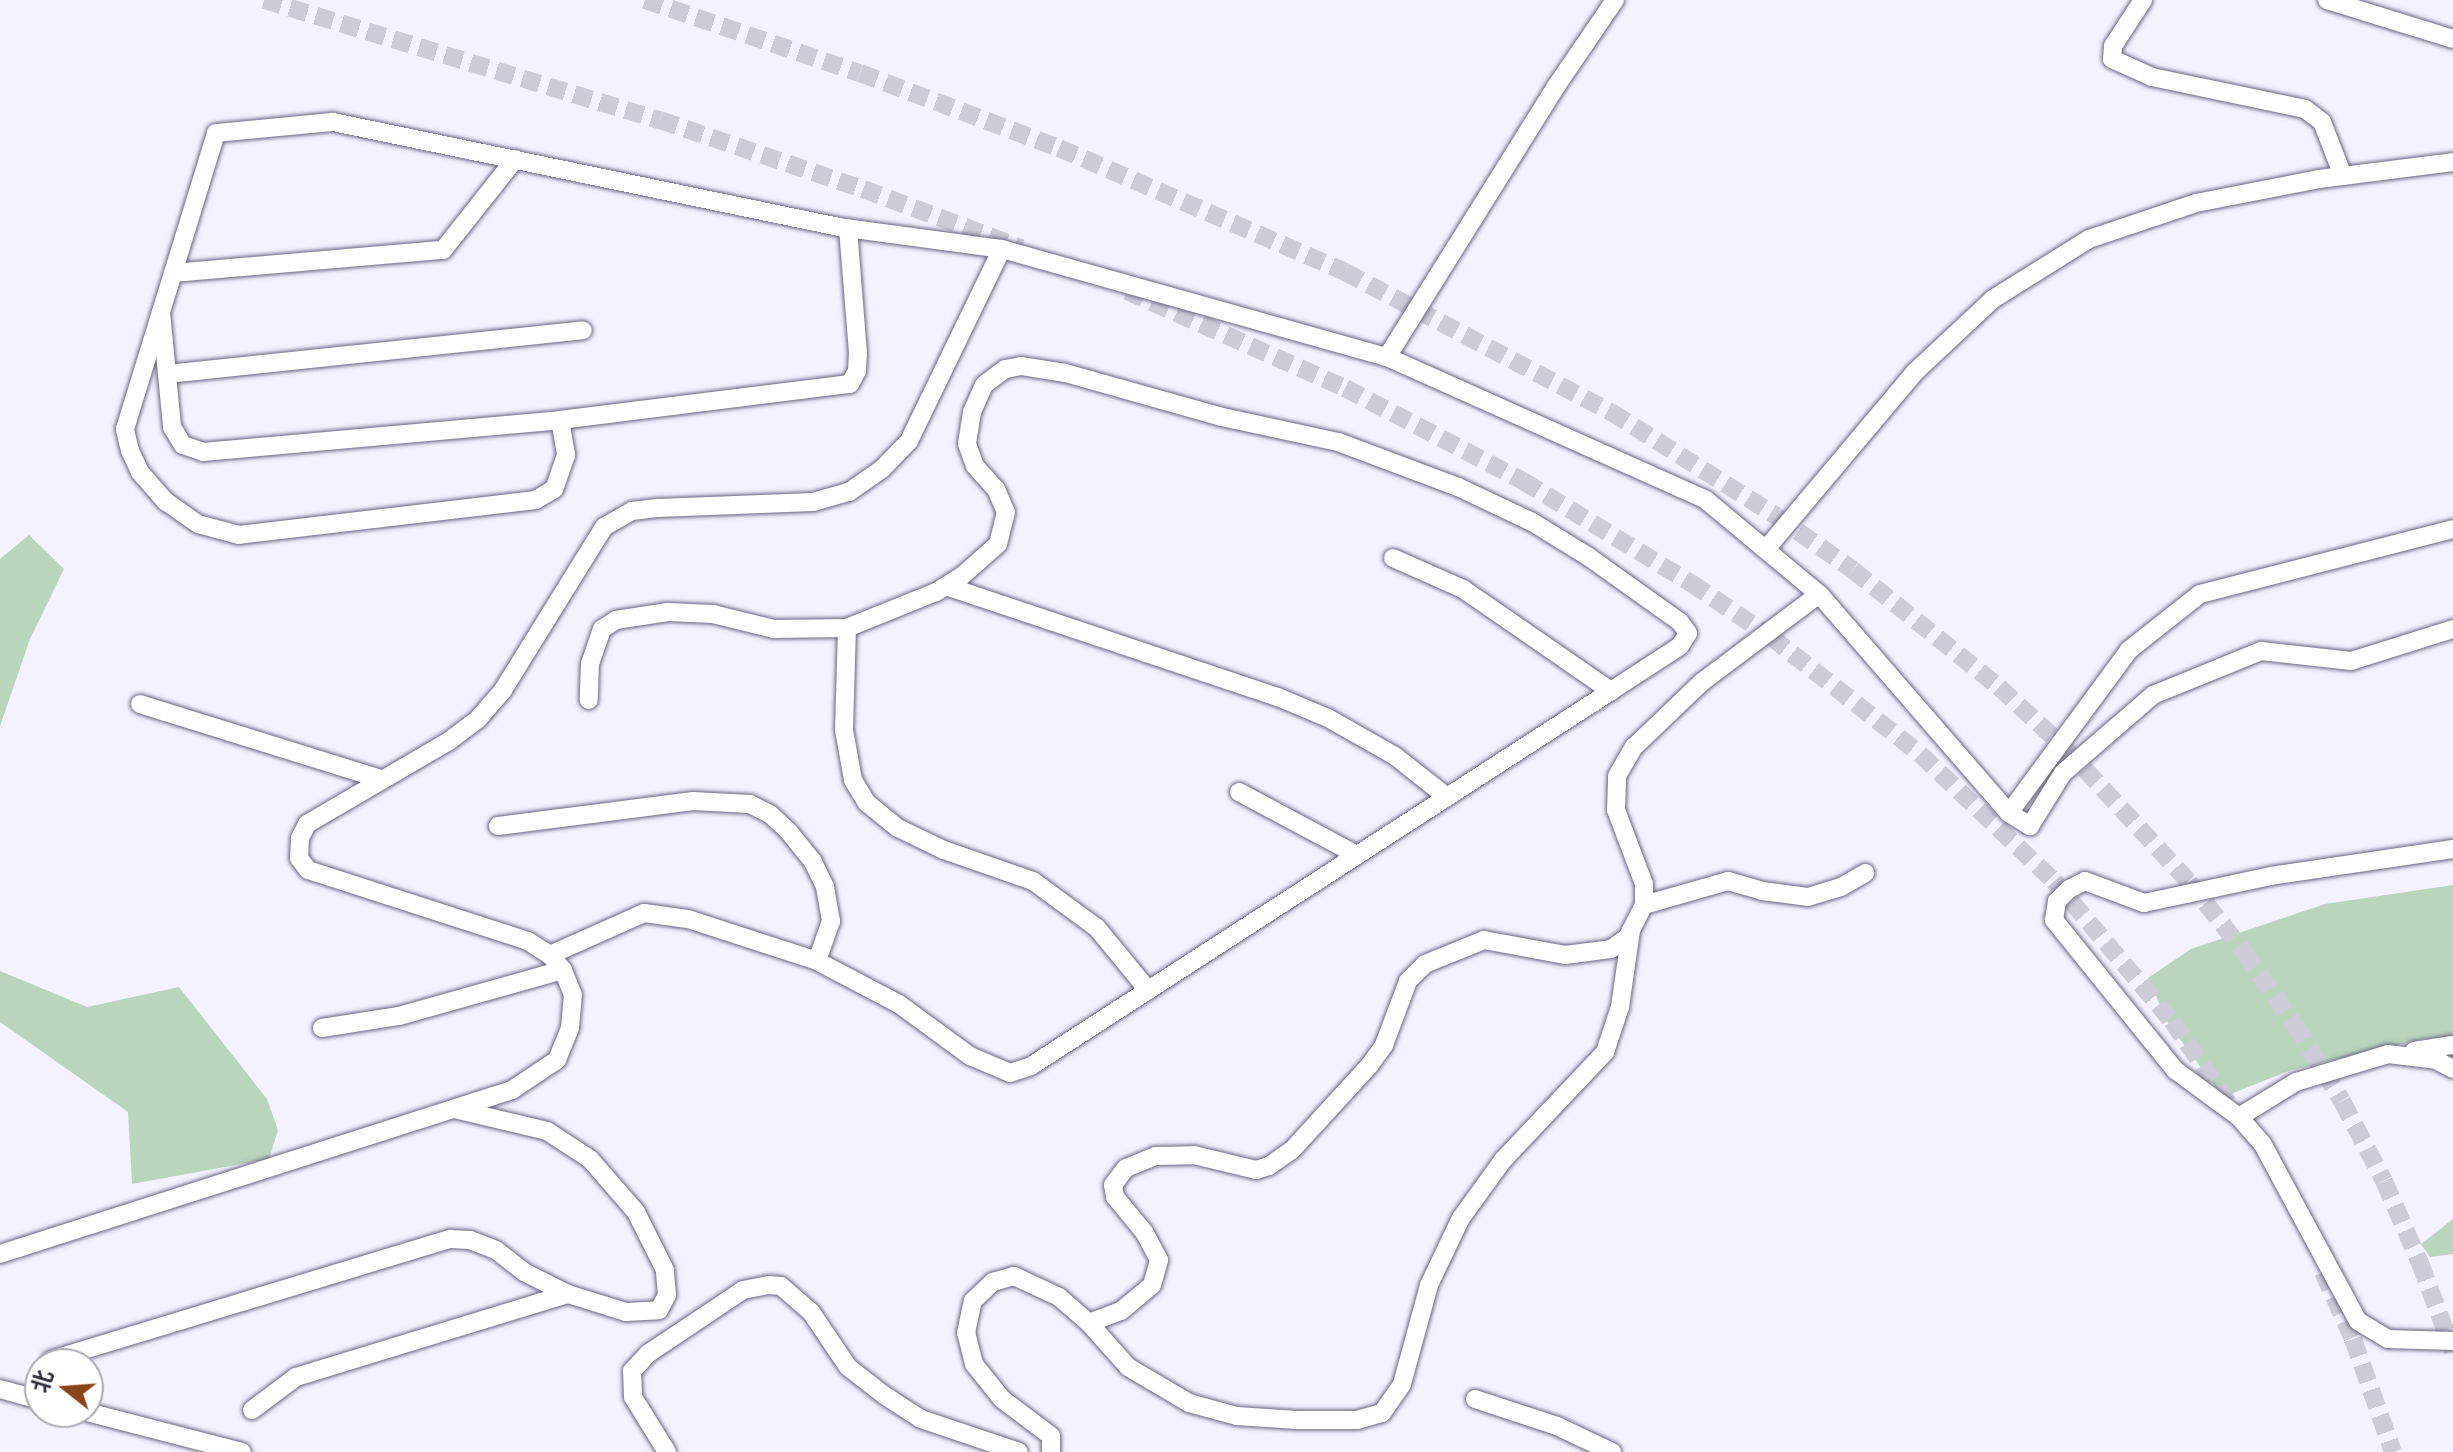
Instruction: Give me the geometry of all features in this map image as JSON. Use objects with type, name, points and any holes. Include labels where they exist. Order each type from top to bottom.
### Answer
[{"type":"street","points":[[1387,357],[1557,85],[1615,0]]},
{"type":"street","points":[[2143,0],[2113,46],[2112,59],[2152,77],[2305,109],[2322,122],[2343,176]]},
{"type":"street","points":[[2327,0],[2453,39]]},
{"type":"street","points":[[560,420],[566,455],[554,489],[536,500],[239,535],[218,532],[198,524],[166,502],[140,472],[130,451],[125,429],[216,133],[333,122],[848,228],[1002,249],[1387,357],[1706,500],[1819,594],[2009,813],[2030,826],[2063,773],[2153,695],[2261,651],[2351,661],[2453,629]]},
{"type":"street","points":[[173,273],[443,250],[515,159]]},
{"type":"street","points":[[1766,549],[1915,372],[1993,299],[2089,239],[2196,203],[2343,176],[2453,162]]},
{"type":"street","points":[[161,312],[172,427],[183,445],[203,452],[560,420],[850,384],[857,371],[858,353],[848,228]]},
{"type":"street","points":[[0,1254],[512,1090],[557,1060],[570,1028],[573,995],[563,970],[550,955],[528,941],[308,870],[299,858],[300,838],[307,824],[449,741],[478,719],[503,690],[604,527],[632,511],[813,502],[849,492],[882,469],[909,441],[1002,249]]},
{"type":"street","points":[[167,374],[583,330]]},
{"type":"street","points":[[550,955],[644,913],[688,919],[817,961],[899,1004],[970,1056],[1010,1073],[1031,1066],[1611,691],[1680,646],[1688,633],[1680,622],[1589,557],[1532,522],[1458,487],[1338,442],[1222,417],[1065,373],[1021,366],[1005,369],[984,385],[972,412],[967,444],[975,466],[996,489],[1006,512],[998,544],[983,560],[946,586],[847,628],[774,629],[713,614],[668,612],[616,620],[602,629],[590,663],[589,700]]},
{"type":"street","points":[[2009,813],[2129,650],[2200,594],[2453,529]]},
{"type":"street","points":[[1393,558],[1463,589],[1611,691]]},
{"type":"street","points":[[946,586],[1303,707],[1395,756],[1447,797]]},
{"type":"street","points":[[1051,1452],[1051,1436],[1002,1399],[974,1364],[966,1333],[973,1301],[993,1282],[1014,1276],[1059,1297],[1089,1323],[1128,1367],[1189,1403],[1237,1416],[1297,1420],[1357,1420],[1382,1413],[1402,1384],[1429,1285],[1461,1218],[1503,1160],[1605,1052],[1620,1007],[1631,931],[1644,905],[1644,884],[1616,810],[1617,776],[1634,747],[1702,682],[1819,594]]},
{"type":"street","points":[[847,628],[844,730],[853,780],[867,803],[898,828],[944,850],[1033,881],[1097,928],[1148,990]]},
{"type":"street","points":[[140,704],[381,779]]},
{"type":"street","points":[[1239,792],[1357,855]]},
{"type":"street","points":[[498,826],[693,801],[750,804],[770,814],[789,832],[813,862],[825,887],[831,921],[817,961]]},
{"type":"street","points":[[2453,849],[2271,876],[2144,903],[2085,881],[2069,889],[2057,901],[2054,920],[2090,969],[2175,1070],[2239,1117],[2262,1143],[2358,1321],[2388,1339],[2453,1341]]},
{"type":"street","points":[[1644,905],[1728,881],[1762,891],[1808,897],[1841,887],[1865,873]]},
{"type":"street","points":[[1089,1323],[1121,1311],[1156,1278],[1159,1260],[1144,1232],[1115,1197],[1113,1185],[1126,1168],[1155,1156],[1194,1155],[1256,1170],[1269,1166],[1292,1150],[1369,1066],[1384,1045],[1408,981],[1425,964],[1484,940],[1565,955],[1589,955],[1611,949],[1631,931]]},
{"type":"street","points":[[322,1028],[399,1016],[563,970]]},
{"type":"street","points":[[2239,1117],[2296,1082],[2388,1054],[2453,1045]]},
{"type":"street","points":[[2388,1054],[2436,1060],[2453,1069]]},
{"type":"street","points":[[91,1348],[450,1239],[470,1240],[496,1250],[524,1272],[568,1294],[626,1312],[659,1310],[667,1295],[665,1270],[636,1212],[590,1159],[547,1131],[452,1108]]},
{"type":"street","points":[[667,1452],[633,1397],[632,1371],[649,1353],[743,1290],[769,1285],[781,1286],[811,1312],[848,1367],[884,1395],[921,1419],[1019,1452]]},
{"type":"street","points":[[252,1410],[296,1377],[568,1294]]},
{"type":"street","points":[[0,1389],[24,1396]]},
{"type":"street","points":[[1475,1399],[1557,1426],[1612,1452]]},
{"type":"street","points":[[104,1416],[242,1452]]},
{"type":"green space","points":[[29,535],[64,569],[30,639],[0,726],[0,559]]},
{"type":"green space","points":[[2453,885],[2453,1036],[2423,1039],[2291,1070],[2223,1097],[2168,1023],[2148,978],[2191,949],[2325,904]]},
{"type":"green space","points":[[0,971],[87,1007],[179,987],[267,1099],[278,1130],[269,1159],[132,1184],[128,1112],[0,1022]]},
{"type":"green space","points":[[2453,1219],[2453,1254],[2430,1257],[2421,1244]]},
{"type":"tunnel","points":[[264,0],[660,120],[863,189],[1021,248]]},
{"type":"tunnel","points":[[645,0],[860,73],[1059,148],[1345,272],[1611,412],[1776,516],[1853,570],[1999,687],[2066,749],[2189,882],[2244,952],[2295,1025],[2342,1101],[2384,1181],[2420,1263],[2453,1351]]},
{"type":"tunnel","points":[[1127,291],[1345,388],[1523,481],[1691,583],[1771,637],[1920,754],[2054,881],[2172,1021],[2238,1117]]},
{"type":"tunnel","points":[[2323,1272],[2353,1339],[2393,1452]]}]
